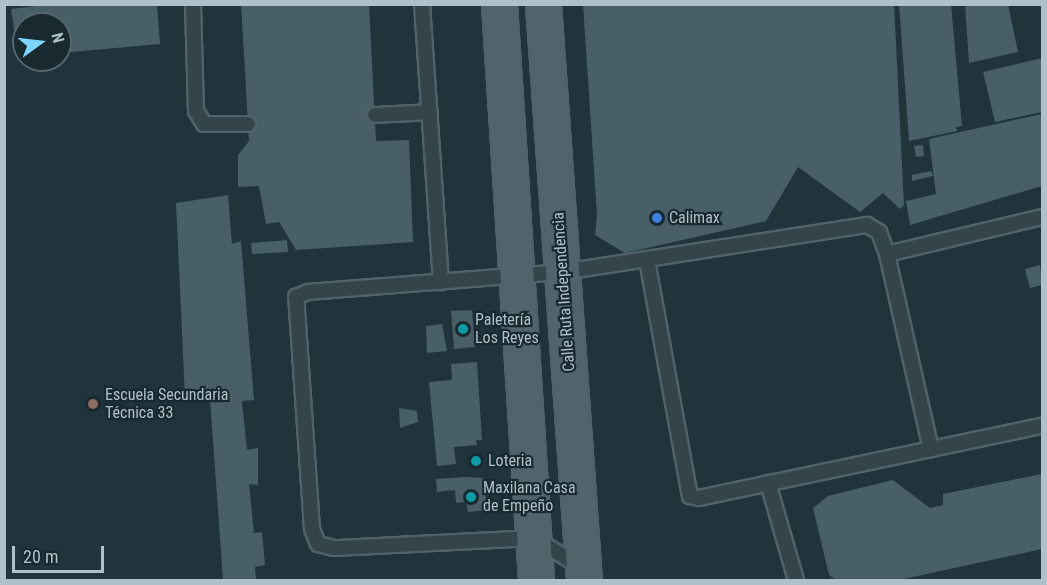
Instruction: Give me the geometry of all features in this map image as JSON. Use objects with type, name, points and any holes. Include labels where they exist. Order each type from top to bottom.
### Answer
[{"type":"main road","points":[[499,4],[536,580]]},
{"type":"main road","name":"Calle Ruta Independencia","points":[[543,4],[586,576]]},
{"type":"lane","points":[[193,4],[196,111],[204,124],[248,124]]},
{"type":"lane","points":[[422,4],[441,282]]},
{"type":"lane","points":[[375,115],[430,112]]},
{"type":"lane","points":[[887,254],[1042,217]]},
{"type":"lane","points":[[586,576],[534,538],[334,548],[318,544],[312,529],[296,297],[308,292],[563,272],[867,225],[879,232],[887,254],[931,449]]},
{"type":"lane","points":[[647,260],[690,496],[699,498],[1042,426]]},
{"type":"lane","points":[[768,483],[796,580]]},
{"type":"building","points":[[52,4],[157,4],[160,44],[72,52],[72,12],[12,12],[12,16],[11,9]]},
{"type":"building","points":[[241,4],[369,4],[376,141],[409,140],[413,242],[296,250],[279,222],[266,224],[259,186],[238,187],[238,155],[249,141]]},
{"type":"building","points":[[583,4],[894,4],[904,205],[900,209],[883,193],[860,212],[798,167],[766,221],[625,253],[595,235],[597,215]]},
{"type":"building","points":[[899,4],[951,4],[962,126],[956,127],[957,131],[909,141]]},
{"type":"building","points":[[965,4],[1008,4],[1018,52],[969,63]]},
{"type":"building","points":[[1042,58],[1042,112],[995,122],[983,72]]},
{"type":"building","points":[[1042,114],[1042,186],[910,225],[906,201],[936,194],[929,139]]},
{"type":"building","points":[[923,145],[924,156],[916,157],[914,146]]},
{"type":"building","points":[[931,171],[933,176],[912,181],[912,175]]},
{"type":"building","points":[[228,195],[232,244],[241,241],[254,400],[242,401],[247,450],[258,448],[258,485],[249,484],[254,533],[262,532],[265,565],[255,567],[256,580],[223,580],[210,400],[185,397],[176,203]]},
{"type":"building","points":[[287,240],[288,252],[252,254],[251,243]]},
{"type":"building","points":[[1040,265],[1042,285],[1030,288],[1025,269]]},
{"type":"building","name":"Paletería Los Reyes","points":[[472,310],[475,347],[454,349],[451,311]]},
{"type":"building","points":[[442,324],[447,351],[427,353],[426,326]]},
{"type":"building","points":[[477,362],[482,440],[476,440],[477,445],[454,447],[456,464],[437,466],[429,382],[452,380],[451,364]]},
{"type":"building","points":[[399,408],[417,411],[418,422],[400,428]]},
{"type":"building","name":"Loteria","points":[[470,456],[482,456],[483,465],[471,466]]},
{"type":"building","points":[[1042,474],[1042,549],[899,580],[836,580],[829,575],[813,508],[828,496],[893,480],[930,508],[943,505],[943,494]]},
{"type":"building","name":"Maxilana Casa de Empeño","points":[[484,478],[487,510],[468,512],[466,502],[456,503],[455,490],[437,492],[436,479]]},
{"type":"place","name":"Calimax","points":[[657,218]]},
{"type":"place","name":"Paletería Los Reyes","points":[[463,329]]},
{"type":"place","name":"Escuela Secundaria Técnica 33","points":[[93,404]]},
{"type":"place","name":"Loteria","points":[[476,461]]},
{"type":"place","name":"Maxilana Casa de Empeño","points":[[471,497]]}]
